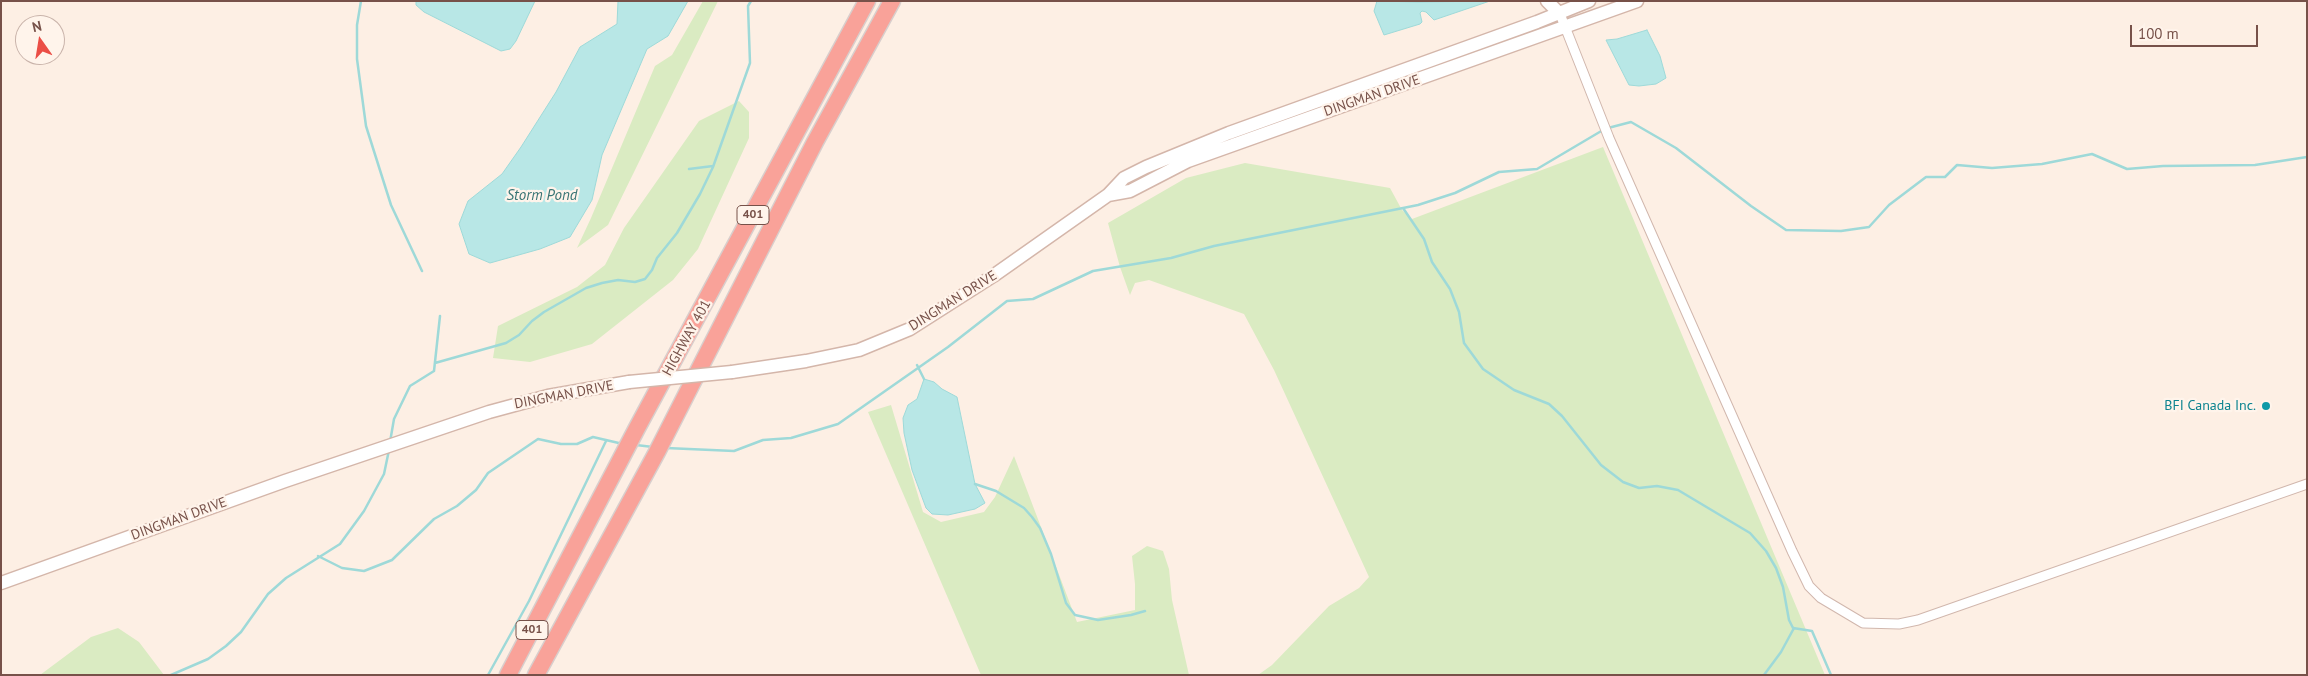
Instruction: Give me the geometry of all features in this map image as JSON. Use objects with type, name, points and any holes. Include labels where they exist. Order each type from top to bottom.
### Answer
[{"type":"highway","name":"HIGHWAY 401","points":[[508,675],[620,461],[867,1]]},
{"type":"highway","name":"HIGHWAY 401","points":[[536,675],[657,452],[815,142],[892,1]]},
{"type":"main road","points":[[1546,1],[1560,8]]},
{"type":"main road","name":"DINGMAN DRIVE","points":[[1,583],[285,481],[489,412],[531,400],[629,382],[732,372],[806,361],[859,350],[910,329],[993,276],[1108,195],[1124,178],[1146,167],[1194,146],[1560,8],[1589,1]]},
{"type":"main road","name":"DINGMAN DRIVE","points":[[1108,195],[1130,190],[1188,161],[1637,1]]},
{"type":"street","points":[[1560,8],[1565,27],[1609,138],[1808,586],[1821,598],[1863,623],[1899,624],[1918,620],[2307,484]]},
{"type":"green space","points":[[703,1],[718,1],[608,225],[577,248],[655,66],[672,55]]},
{"type":"green space","points":[[739,101],[749,112],[749,138],[698,249],[673,280],[592,344],[530,362],[493,358],[498,326],[577,287],[605,265],[624,228],[699,121]]},
{"type":"green space","points":[[1603,147],[1825,675],[1258,675],[1272,665],[1329,606],[1359,588],[1369,577],[1274,370],[1244,314],[1149,280],[1135,283],[1130,295],[1108,223],[1186,178],[1245,163],[1390,188],[1402,210],[1412,219]]},
{"type":"green space","points":[[891,405],[923,512],[941,522],[984,512],[995,497],[1014,456],[1077,622],[1135,610],[1132,556],[1147,546],[1163,551],[1169,569],[1172,600],[1189,675],[981,675],[868,412]]},
{"type":"green space","points":[[118,628],[139,642],[164,675],[40,675],[91,637]]},
{"type":"water","points":[[416,1],[535,1],[516,41],[510,49],[501,51],[424,12],[416,5]]},
{"type":"water","name":"Storm Pond","points":[[618,1],[688,1],[668,36],[647,49],[602,155],[592,200],[570,237],[540,249],[490,263],[469,254],[459,224],[468,201],[502,174],[556,92],[580,47],[617,24]]},
{"type":"water","points":[[1377,1],[1490,1],[1434,20],[1426,12],[1422,11],[1420,13],[1422,22],[1420,24],[1384,35],[1374,11]]},
{"type":"water","points":[[1647,30],[1660,56],[1666,78],[1656,84],[1629,85],[1606,40],[1617,39]]},
{"type":"water","points":[[924,379],[934,382],[957,397],[975,484],[985,503],[975,509],[948,515],[932,514],[926,508],[912,470],[904,433],[903,418],[908,405],[917,399]]},
{"type":"waterway","points":[[361,1],[357,25],[357,59],[366,126],[391,205],[422,271]]},
{"type":"waterway","points":[[435,363],[506,343],[519,335],[532,321],[544,312],[586,288],[618,280],[635,282],[645,279],[652,270],[657,258],[677,233],[700,194],[713,167],[750,63],[748,6],[751,1]]},
{"type":"waterway","points":[[1608,128],[1631,122],[1676,148],[1751,206],[1786,230],[1841,231],[1869,227],[1889,205],[1926,177],[1945,177],[1957,165],[1992,168],[2042,164],[2092,154],[2127,169],[2163,166],[2255,165],[2307,157]]},
{"type":"waterway","points":[[666,448],[734,451],[763,440],[791,438],[838,424],[948,347],[1007,301],[1033,299],[1093,271],[1171,258],[1214,246],[1418,205],[1455,193],[1499,172],[1537,169],[1603,130]]},
{"type":"waterway","points":[[689,169],[713,166]]},
{"type":"waterway","points":[[1403,208],[1424,239],[1432,262],[1450,289],[1459,312],[1464,343],[1483,369],[1514,390],[1549,404],[1562,416],[1601,465],[1623,482],[1639,488],[1657,486],[1678,490],[1750,533],[1766,551],[1776,568],[1783,587],[1789,620],[1793,628],[1812,631],[1831,675]]},
{"type":"waterway","points":[[390,442],[394,419],[410,386],[434,371],[440,316]]},
{"type":"waterway","points":[[917,365],[924,379]]},
{"type":"waterway","points":[[318,556],[342,568],[364,571],[392,560],[434,519],[457,506],[476,490],[488,473],[538,439],[561,444],[577,444],[593,437],[623,444]]},
{"type":"waterway","points":[[488,675],[529,601],[606,441]]},
{"type":"waterway","points":[[636,445],[653,447]]},
{"type":"waterway","points":[[171,675],[208,659],[226,646],[241,632],[268,594],[286,578],[340,544],[364,511],[384,474],[389,450]]},
{"type":"waterway","points":[[975,484],[996,491],[1024,508],[1032,517],[1040,528],[1051,554],[1066,603],[1075,615],[1098,620],[1145,611]]},
{"type":"waterway","points":[[1764,675],[1781,652],[1794,628]]},
{"type":"place","name":"BFI Canada Inc.","points":[[2266,406]]}]
